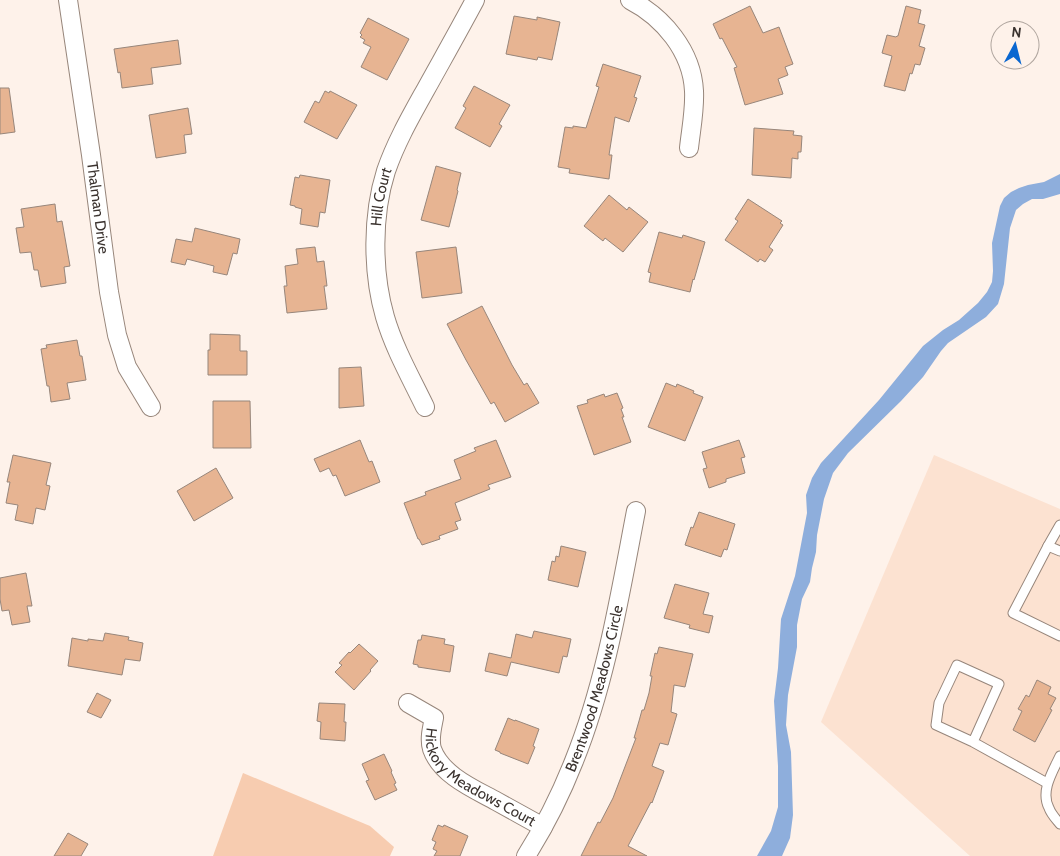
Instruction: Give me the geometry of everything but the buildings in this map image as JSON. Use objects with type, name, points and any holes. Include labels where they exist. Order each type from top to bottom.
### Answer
[{"type":"street","name":"Thalman Drive","points":[[68,0],[93,165],[109,292],[117,335],[127,367],[151,407]]},
{"type":"street","name":"Hill Court","points":[[425,407],[386,318],[376,253],[378,210],[386,171],[404,130],[475,0]]},
{"type":"street","points":[[630,0],[654,14],[663,23],[676,40],[688,65],[693,79],[694,106],[689,148]]},
{"type":"street","name":"Brentwood Meadows Circle","points":[[526,856],[563,788],[584,734],[594,702],[618,605],[636,511]]},
{"type":"street","name":"Hickory Meadows Court","points":[[408,703],[434,718],[431,741],[433,750],[448,771],[470,787],[543,827]]},
{"type":"lane","points":[[1060,525],[1013,613],[1060,636]]},
{"type":"lane","points":[[1048,546],[1060,551]]},
{"type":"lane","points":[[973,742],[999,684],[957,665],[939,703],[936,725],[973,742],[1047,782]]},
{"type":"lane","points":[[1060,756],[1047,782],[1046,800],[1048,807],[1060,824]]},
{"type":"shaded area","points":[[934,455],[1060,509],[1060,856],[970,856],[821,722]]},
{"type":"shaded area","points":[[243,773],[370,826],[394,847],[390,856],[213,856]]},
{"type":"water","points":[[1060,174],[1060,194],[1043,199],[1032,199],[1016,210],[1010,228],[1004,284],[998,304],[986,317],[948,343],[923,377],[848,453],[833,473],[824,499],[810,582],[802,599],[797,625],[797,647],[788,695],[786,725],[791,752],[793,815],[790,838],[782,856],[757,856],[771,831],[778,807],[778,766],[774,701],[781,619],[795,576],[807,513],[806,495],[812,478],[821,463],[879,400],[923,346],[959,320],[987,292],[992,282],[992,243],[1000,206],[1004,198],[1019,188],[1044,182]]}]
